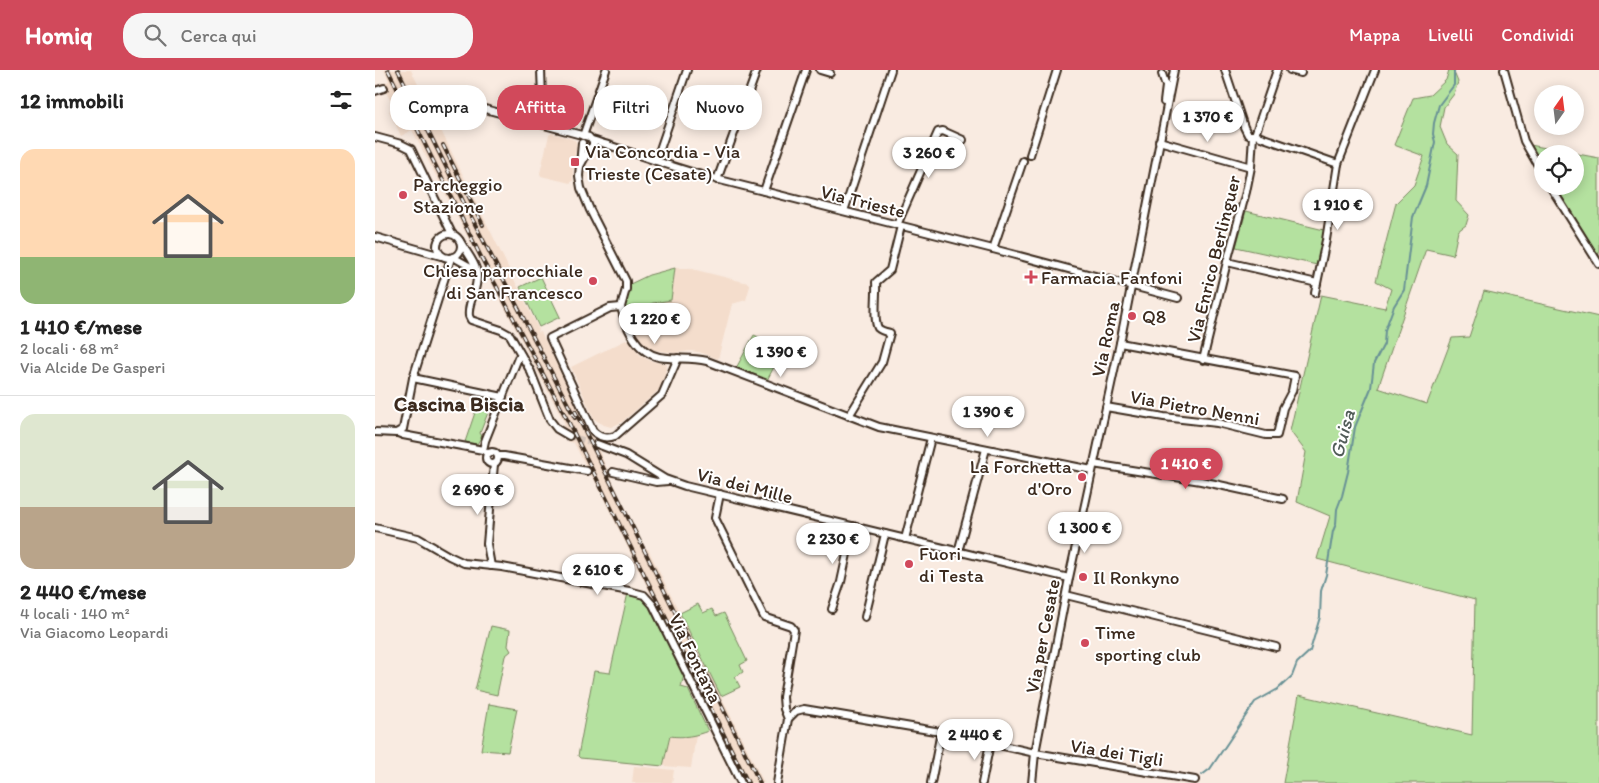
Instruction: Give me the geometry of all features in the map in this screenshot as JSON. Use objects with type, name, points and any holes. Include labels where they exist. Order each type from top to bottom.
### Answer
[{"type":"street","points":[[541,70],[542,85]]},
{"type":"street","points":[[605,70],[581,138],[579,176],[582,193],[627,281],[621,307],[631,334],[644,352],[657,357],[692,358],[713,363],[879,427],[986,449],[1092,467],[1201,481],[1283,499]]},
{"type":"street","points":[[656,161],[687,70]]},
{"type":"street","points":[[717,180],[757,70]]},
{"type":"street","points":[[764,191],[806,70]]},
{"type":"street","points":[[820,70],[830,73]]},
{"type":"street","points":[[844,211],[891,70]]},
{"type":"street","points":[[1030,155],[1057,70]]},
{"type":"street","name":"Via Roma","points":[[1080,525],[1120,343],[1174,70]]},
{"type":"street","points":[[1225,70],[1248,135],[1254,135],[1338,164]]},
{"type":"street","name":"Via Enrico Berlinguer","points":[[1203,360],[1227,262],[1242,211],[1251,167],[1254,135],[1277,70]]},
{"type":"street","points":[[1289,70],[1301,74]]},
{"type":"street","points":[[1315,293],[1338,164],[1375,70]]},
{"type":"street","points":[[1503,70],[1524,141],[1534,158]]},
{"type":"street","points":[[1161,72],[1172,83]]},
{"type":"street","points":[[1161,72],[1166,86],[1164,100],[1166,107]]},
{"type":"street","points":[[375,91],[384,88]]},
{"type":"street","points":[[559,130],[581,138]]},
{"type":"street","points":[[849,416],[882,362],[890,333],[877,327],[875,318],[877,282],[890,269],[899,225],[938,132],[943,131],[963,140]]},
{"type":"street","points":[[375,137],[401,144],[411,149],[452,234],[458,238],[478,271],[479,278],[469,306],[469,316],[477,322],[507,333],[535,379],[550,420],[557,429],[569,436]]},
{"type":"street","name":"Via Trieste","points":[[581,138],[591,145],[603,143],[672,167],[717,180],[993,249],[1177,298]]},
{"type":"street","points":[[1159,141],[1251,167]]},
{"type":"street","points":[[580,166],[591,145]]},
{"type":"street","points":[[993,249],[1023,161]]},
{"type":"street","points":[[1556,195],[1599,264]]},
{"type":"street","points":[[442,256],[437,249],[437,245],[442,236],[452,234]]},
{"type":"street","points":[[375,237],[452,258],[469,264],[478,271]]},
{"type":"street","points":[[400,432],[413,378],[452,258],[461,249],[460,241]]},
{"type":"street","points":[[417,248],[437,245]]},
{"type":"street","points":[[1227,262],[1317,282]]},
{"type":"street","points":[[1118,282],[1134,274]]},
{"type":"street","points":[[621,307],[610,308],[550,338],[593,431],[597,435],[615,436],[658,400],[666,388],[678,358]]},
{"type":"street","points":[[1120,343],[1203,360]]},
{"type":"street","points":[[494,464],[490,464],[487,461],[485,452],[517,358],[521,354]]},
{"type":"street","name":"Via Pietro Nenni","points":[[1106,407],[1164,417],[1217,423],[1266,435],[1277,435],[1283,408],[1292,391],[1295,376],[1203,360]]},
{"type":"street","points":[[413,378],[503,397]]},
{"type":"street","points":[[375,432],[400,432],[403,435],[493,452],[498,456],[587,471]]},
{"type":"street","points":[[905,539],[931,438]]},
{"type":"street","name":"Via dei Mille","points":[[597,444],[617,451],[669,481],[1069,578]]},
{"type":"street","points":[[959,552],[986,449]]},
{"type":"street","points":[[491,566],[487,544],[494,464],[498,460],[498,456]]},
{"type":"street","points":[[613,472],[656,482],[669,481]]},
{"type":"street","points":[[720,494],[715,518],[761,611],[767,619],[791,626],[794,630],[783,703],[788,719],[777,783]]},
{"type":"street","name":"Via per Cesate","points":[[1032,783],[1035,753],[1080,525]]},
{"type":"street","points":[[832,609],[841,582],[853,526]]},
{"type":"street","name":"Via Fontana","points":[[375,528],[418,538],[464,563],[491,566],[644,595],[653,605],[741,783]]},
{"type":"street","points":[[865,617],[885,534]]},
{"type":"street","points":[[1066,595],[1276,647]]},
{"type":"street","points":[[783,703],[796,711],[788,719]]},
{"type":"street","name":"Via dei Tigli","points":[[796,711],[808,710],[941,732],[1035,753],[1195,780]]},
{"type":"street","points":[[931,783],[941,732]]},
{"type":"street","points":[[982,783],[990,743]]},
{"type":"shaded area","points":[[384,70],[411,70],[418,85],[390,85],[390,100],[382,84],[389,81]]},
{"type":"shaded area","points":[[398,130],[412,130],[401,136]]},
{"type":"shaded area","points":[[412,130],[441,130],[539,333],[541,332],[592,436],[599,439],[596,449],[599,451],[625,509],[645,548],[648,549],[764,783],[744,783],[593,477],[574,443],[567,441],[570,431],[562,428],[565,424]]},
{"type":"shaded area","points":[[552,133],[575,140],[577,144],[573,166],[573,181],[570,183],[541,176],[540,173],[549,135]]},
{"type":"shaded area","points":[[675,268],[692,269],[748,283],[750,286],[746,300],[732,304],[718,359],[699,352],[675,353],[654,350],[636,334],[649,321],[653,303],[671,300]]},
{"type":"shaded area","points":[[628,339],[641,356],[651,361],[667,364],[663,383],[659,390],[622,422],[611,427],[594,419],[571,367]]},
{"type":"shaded area","points":[[696,735],[691,768],[663,766],[670,736],[681,738]]},
{"type":"shaded area","points":[[634,766],[674,770],[672,783],[632,783]]},
{"type":"green space","points":[[1449,70],[1453,70],[1458,82],[1454,94],[1444,107],[1440,127],[1447,144],[1458,154],[1456,201],[1469,215],[1466,225],[1458,231],[1453,255],[1426,249],[1378,388],[1427,404],[1452,338],[1469,337],[1484,291],[1599,317],[1599,783],[1283,783],[1299,695],[1472,735],[1475,600],[1317,559],[1330,516],[1297,502],[1306,452],[1290,431],[1321,295],[1385,308],[1391,289],[1376,281],[1396,203],[1414,185],[1424,156],[1394,145],[1413,98],[1430,95],[1446,80]]},
{"type":"green space","points":[[1584,155],[1599,158],[1599,257],[1561,195],[1584,195]]},
{"type":"green space","points":[[1246,211],[1324,230],[1317,265],[1236,247]]},
{"type":"green space","points":[[675,268],[671,300],[653,303],[644,307],[643,323],[631,331],[623,310],[628,285],[649,275]]},
{"type":"green space","points":[[541,277],[560,317],[539,327],[520,287]]},
{"type":"green space","points":[[754,335],[784,348],[765,384],[734,372]]},
{"type":"green space","points":[[481,395],[494,399],[496,403],[491,405],[480,433],[482,436],[477,444],[465,442]]},
{"type":"green space","points":[[628,593],[642,599],[652,610],[684,675],[681,687],[688,689],[708,731],[689,736],[670,736],[663,766],[580,758],[578,756],[594,671],[610,673]]},
{"type":"green space","points":[[698,604],[703,613],[712,609],[716,616],[724,613],[747,661],[740,665],[743,672],[735,677],[740,687],[721,696],[680,613]]},
{"type":"green space","points":[[491,626],[510,630],[508,646],[511,651],[505,656],[497,695],[475,690]]},
{"type":"green space","points":[[489,704],[517,709],[508,752],[481,750]]},
{"type":"waterway","name":"Guisa","points":[[1202,775],[1210,769],[1255,702],[1278,689],[1292,676],[1297,663],[1310,651],[1320,617],[1321,591],[1336,524],[1337,509],[1348,472],[1355,427],[1371,388],[1374,363],[1384,344],[1385,330],[1394,306],[1404,290],[1413,217],[1426,186],[1435,142],[1433,134],[1434,123],[1439,105],[1454,85],[1454,70]]},
{"type":"tunnel","points":[[569,436],[597,444]]},
{"type":"railway","points":[[388,70],[482,259],[569,423],[748,783]]},
{"type":"railway","points":[[398,70],[575,418]]},
{"type":"railway","points":[[443,145],[483,225]]},
{"type":"railway","points":[[575,411],[760,783]]},
{"type":"place","name":"Via Concordia - Via Trieste (Cesate)","points":[[575,162]]},
{"type":"place","name":"Parcheggio Stazione","points":[[403,195]]},
{"type":"place","name":"Farmacia Fanfoni","points":[[1031,277]]},
{"type":"place","name":"Chiesa parrocchiale di San Francesco","points":[[593,281]]},
{"type":"place","name":"Q8","points":[[1132,316]]},
{"type":"place","name":"La Forchetta d'Oro","points":[[1082,477]]},
{"type":"place","name":"Fuori di Testa","points":[[909,564]]},
{"type":"place","name":"Il Ronkyno","points":[[1083,577]]},
{"type":"place","name":"Time sporting club","points":[[1085,643]]},
{"type":"district","name":"Cascina Biscia","points":[[459,404]]}]
